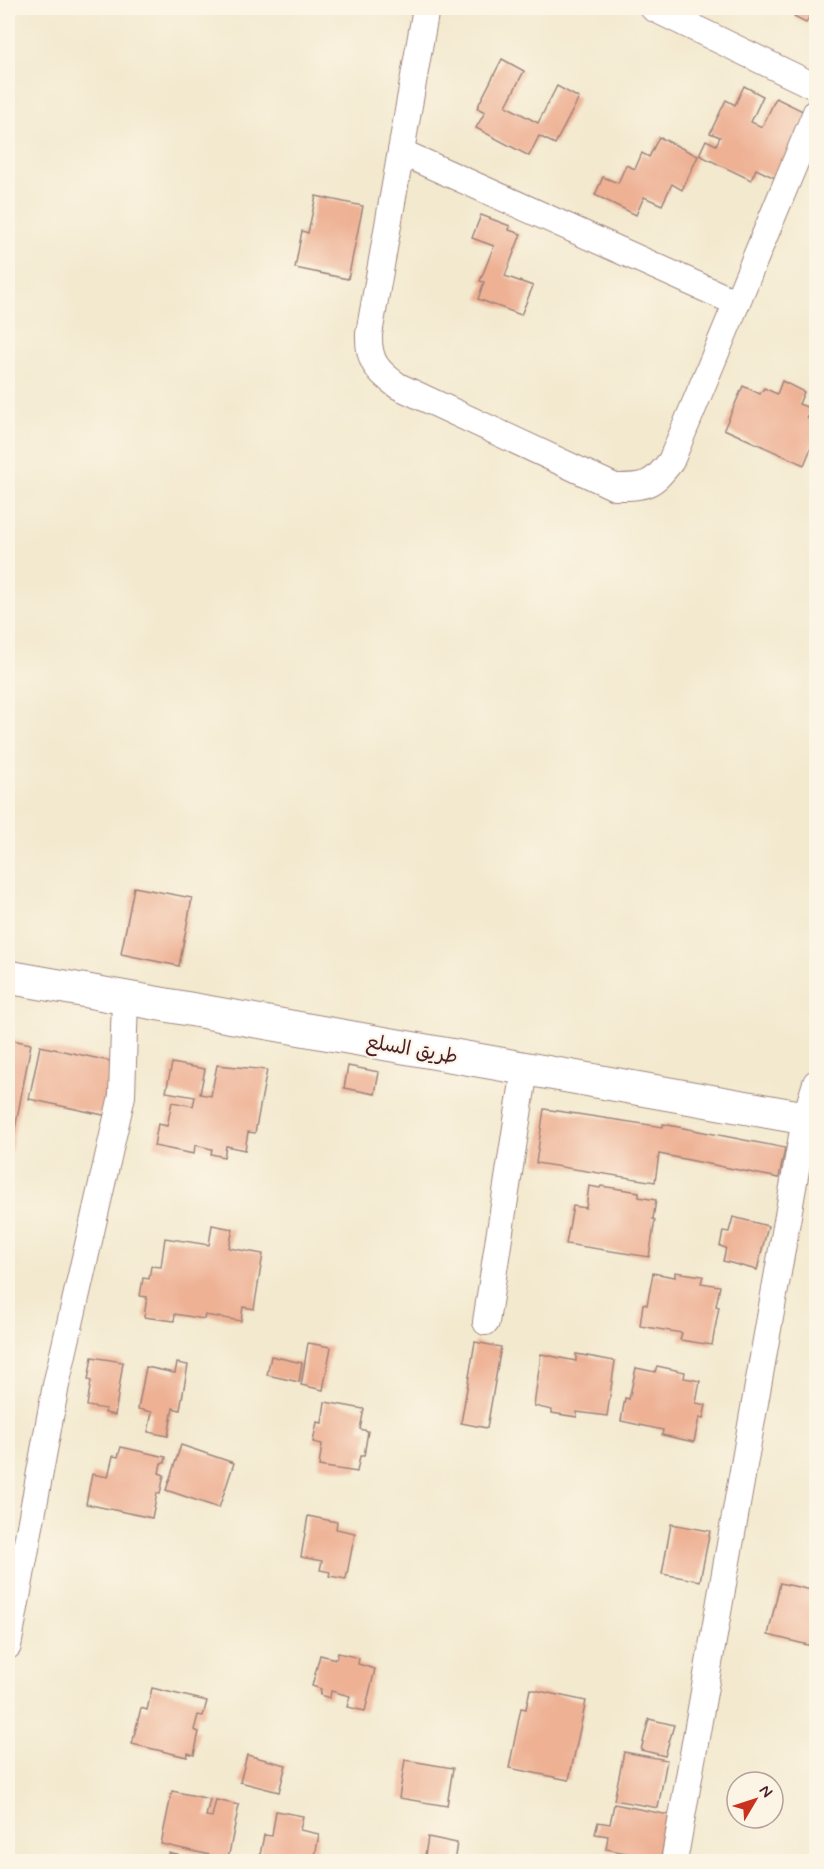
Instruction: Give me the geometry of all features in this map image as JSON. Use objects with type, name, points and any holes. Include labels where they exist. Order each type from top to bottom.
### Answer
[{"type":"street","points":[[426,8],[369,334],[368,346],[372,361],[383,375],[398,386],[615,487],[639,487],[657,479],[671,461],[816,112]]},
{"type":"street","points":[[653,8],[816,87]]},
{"type":"street","points":[[401,152],[737,303]]},
{"type":"street","name":"طريق السلع","points":[[8,977],[811,1120]]},
{"type":"street","points":[[8,1646],[56,1385],[122,1096],[125,998]]},
{"type":"street","points":[[486,1322],[525,1069]]},
{"type":"street","points":[[674,1862],[816,1083]]},
{"type":"building","points":[[799,8],[814,8],[806,23],[794,17]]},
{"type":"building","points":[[502,59],[524,71],[506,106],[538,123],[557,86],[579,98],[555,144],[539,136],[529,156],[476,128],[485,112],[477,108]]},
{"type":"building","points":[[744,86],[763,96],[751,122],[762,127],[776,98],[807,113],[779,180],[756,169],[751,180],[699,155],[706,140],[716,145],[720,137],[710,133],[726,100],[735,105]]},
{"type":"building","points":[[659,137],[698,156],[682,190],[672,184],[662,205],[644,197],[636,215],[595,195],[603,177],[618,183],[626,165],[635,169],[642,153],[649,157]]},
{"type":"building","points":[[316,196],[363,206],[348,279],[295,268],[302,231],[308,233]]},
{"type":"building","points":[[481,215],[510,226],[509,230],[521,234],[505,276],[533,286],[521,315],[478,299],[484,282],[480,281],[494,246],[472,238]]},
{"type":"building","points":[[782,381],[804,392],[799,404],[812,409],[807,418],[816,423],[816,436],[804,465],[724,429],[743,386],[760,394],[764,388],[777,394]]},
{"type":"building","points":[[134,887],[192,898],[179,966],[121,954]]},
{"type":"building","points":[[8,1039],[31,1044],[9,1161],[8,1161]]},
{"type":"building","points":[[40,1046],[119,1063],[108,1116],[29,1099]]},
{"type":"building","points":[[172,1063],[205,1069],[200,1094],[211,1096],[217,1065],[267,1070],[255,1133],[248,1132],[245,1150],[226,1146],[224,1157],[211,1154],[212,1149],[195,1145],[194,1154],[154,1146],[158,1124],[167,1126],[172,1102],[193,1106],[195,1097],[166,1092]]},
{"type":"building","points":[[348,1066],[379,1072],[375,1094],[344,1088]]},
{"type":"building","points":[[544,1109],[663,1127],[663,1124],[785,1148],[779,1178],[659,1154],[655,1182],[536,1163]]},
{"type":"building","points":[[589,1186],[639,1192],[639,1197],[656,1200],[649,1257],[566,1244],[573,1206],[586,1208]]},
{"type":"building","points":[[733,1217],[768,1226],[757,1270],[723,1261],[726,1248],[720,1246],[723,1231],[729,1232]]},
{"type":"building","points":[[212,1225],[233,1229],[229,1248],[263,1254],[254,1309],[243,1307],[241,1321],[205,1315],[204,1319],[175,1314],[174,1321],[144,1317],[147,1297],[140,1296],[143,1278],[149,1279],[151,1266],[161,1267],[165,1238],[209,1245]]},
{"type":"building","points":[[675,1272],[703,1276],[701,1283],[720,1286],[716,1306],[719,1307],[712,1345],[680,1340],[682,1333],[640,1326],[643,1304],[647,1305],[653,1273],[675,1277]]},
{"type":"building","points":[[475,1342],[501,1347],[487,1428],[461,1423]]},
{"type":"building","points":[[308,1343],[331,1347],[323,1390],[301,1385]]},
{"type":"building","points":[[541,1354],[576,1361],[576,1354],[615,1361],[607,1416],[577,1412],[577,1417],[552,1413],[552,1410],[534,1406]]},
{"type":"building","points":[[271,1356],[302,1363],[299,1382],[267,1375]]},
{"type":"building","points":[[92,1357],[123,1362],[115,1415],[105,1413],[106,1409],[87,1406]]},
{"type":"building","points":[[177,1363],[188,1365],[180,1410],[173,1408],[168,1436],[148,1432],[152,1412],[138,1409],[146,1367],[175,1373]]},
{"type":"building","points":[[657,1366],[685,1372],[684,1378],[700,1381],[696,1403],[706,1405],[703,1419],[699,1418],[694,1442],[662,1435],[663,1430],[621,1421],[625,1398],[629,1399],[636,1368],[655,1372]]},
{"type":"building","points":[[325,1402],[364,1409],[360,1429],[368,1431],[364,1456],[360,1456],[357,1472],[319,1466],[322,1444],[313,1442],[317,1422],[322,1423]]},
{"type":"building","points":[[181,1445],[234,1463],[219,1508],[166,1490]]},
{"type":"building","points":[[121,1447],[166,1457],[165,1463],[161,1463],[159,1473],[164,1475],[160,1494],[157,1493],[152,1518],[86,1504],[92,1474],[108,1477],[113,1456],[118,1457]]},
{"type":"building","points":[[308,1516],[337,1522],[336,1529],[355,1533],[346,1579],[329,1576],[330,1572],[320,1570],[322,1561],[301,1557]]},
{"type":"building","points":[[671,1524],[710,1531],[700,1581],[662,1574]]},
{"type":"building","points":[[780,1583],[816,1591],[816,1647],[768,1635]]},
{"type":"building","points":[[338,1653],[359,1658],[358,1664],[375,1669],[365,1711],[347,1707],[350,1696],[331,1691],[330,1698],[320,1695],[321,1689],[312,1686],[320,1655],[336,1659]]},
{"type":"building","points":[[152,1688],[207,1701],[203,1716],[198,1715],[194,1730],[199,1732],[194,1755],[188,1753],[187,1757],[132,1744],[141,1708],[147,1710]]},
{"type":"building","points":[[530,1689],[586,1701],[569,1780],[509,1768],[521,1708],[526,1709]]},
{"type":"building","points":[[649,1719],[674,1725],[665,1756],[641,1750]]},
{"type":"building","points":[[624,1752],[667,1760],[658,1808],[614,1800]]},
{"type":"building","points":[[247,1755],[286,1765],[279,1792],[240,1782]]},
{"type":"building","points":[[405,1760],[453,1768],[447,1806],[399,1798]]},
{"type":"building","points":[[172,1791],[210,1799],[206,1816],[212,1817],[216,1800],[239,1805],[228,1859],[161,1844]]},
{"type":"building","points":[[614,1804],[669,1815],[661,1860],[606,1849],[608,1836],[595,1834],[598,1822],[610,1824]]},
{"type":"building","points":[[276,1811],[303,1816],[300,1830],[319,1834],[314,1862],[253,1862],[255,1855],[260,1855],[264,1835],[272,1836]]},
{"type":"building","points":[[428,1837],[457,1843],[454,1862],[424,1862]]},
{"type":"building","points":[[169,1853],[186,1857],[185,1859],[191,1862],[168,1862]]}]
